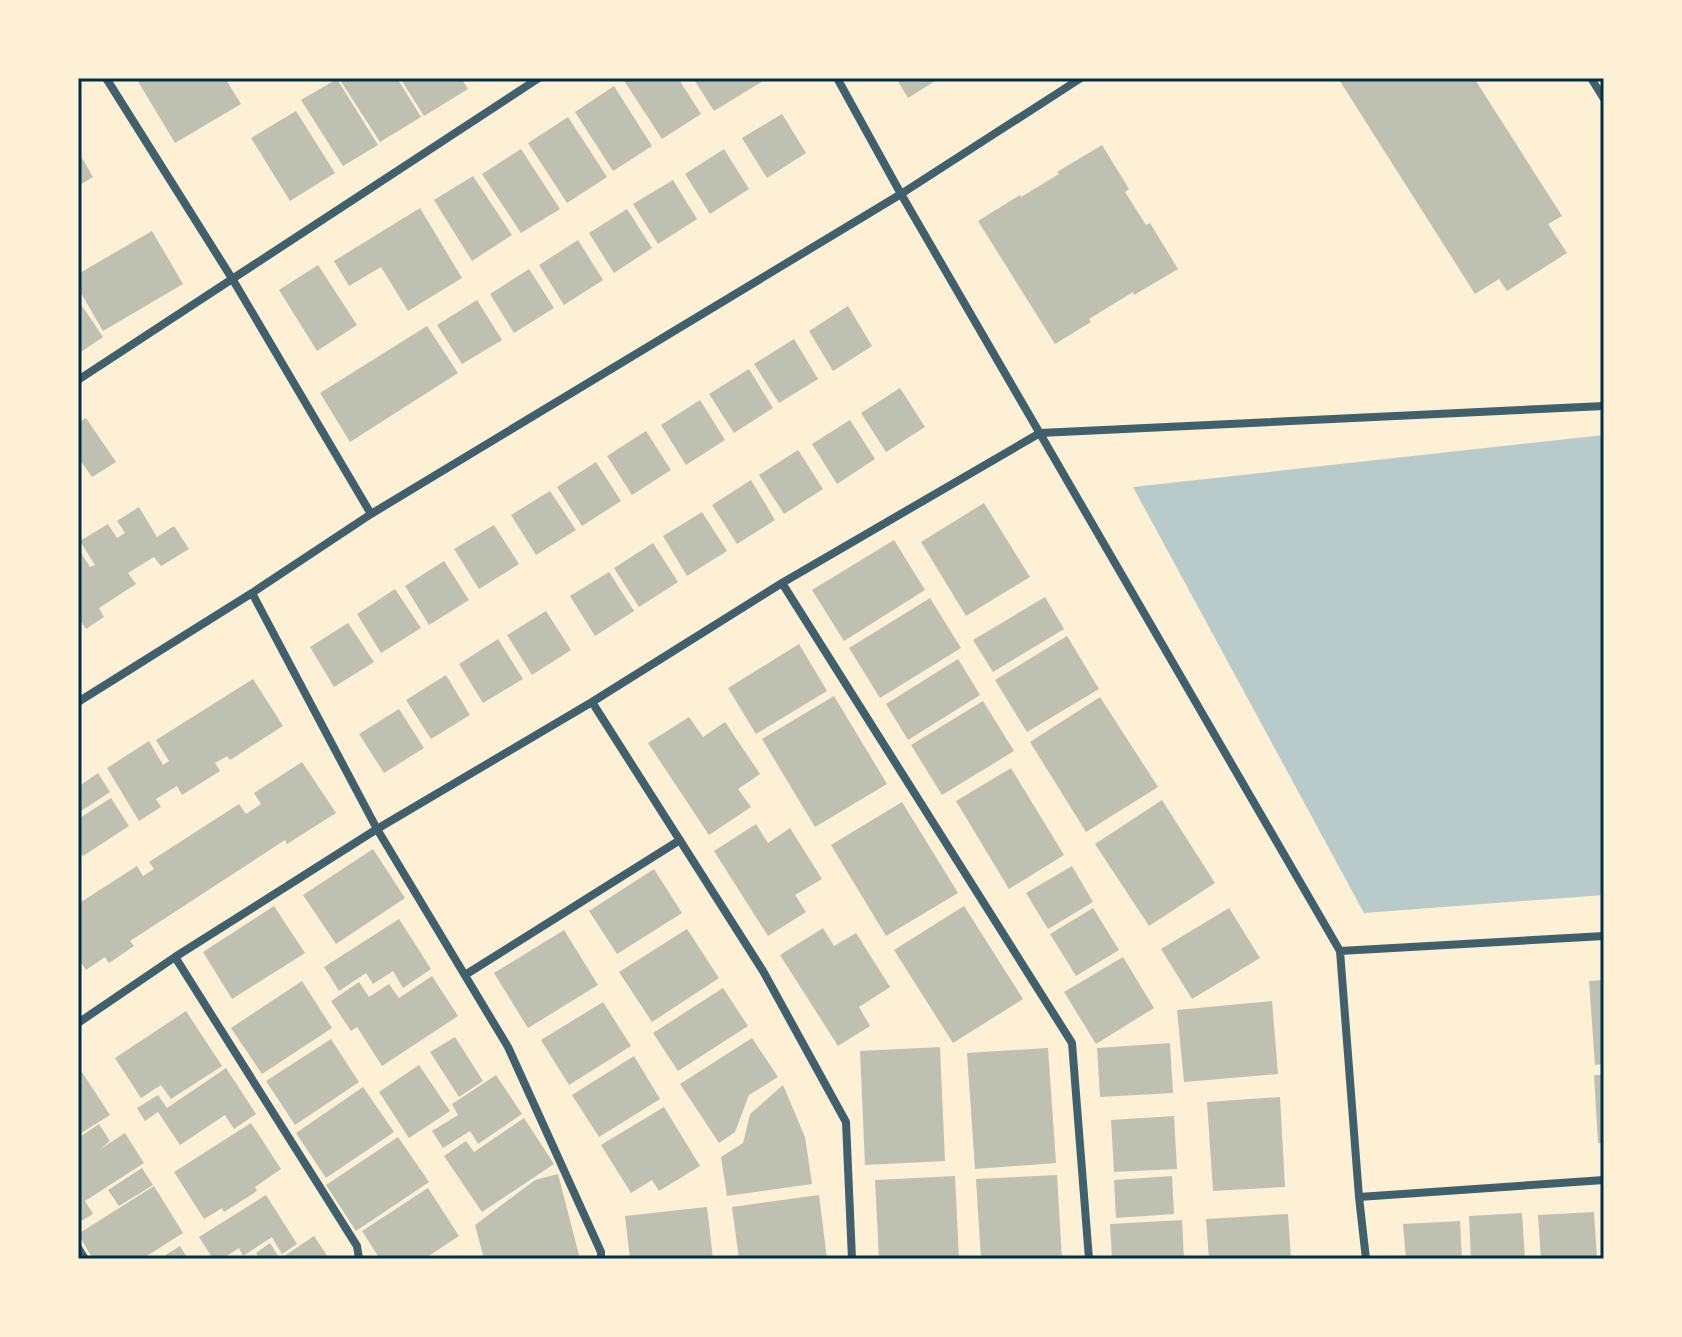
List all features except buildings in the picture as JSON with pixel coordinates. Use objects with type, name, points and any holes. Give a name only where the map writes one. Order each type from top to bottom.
[{"type":"street","points":[[106,78],[233,280],[371,514]]},
{"type":"street","points":[[78,380],[539,78]]},
{"type":"street","points":[[837,78],[901,194],[1340,951],[1366,1259]]},
{"type":"street","points":[[78,702],[371,514],[901,194],[1081,78]]},
{"type":"street","points":[[1591,78],[1604,99]]},
{"type":"street","points":[[78,1023],[175,957],[377,829],[592,702],[782,583],[1040,433],[1604,406]]},
{"type":"street","points":[[782,583],[1072,1043],[1089,1259]]},
{"type":"street","points":[[252,593],[377,829],[508,1047],[601,1252],[601,1259]]},
{"type":"street","points":[[592,702],[763,971],[846,1122],[852,1259]]},
{"type":"street","points":[[465,975],[680,840]]},
{"type":"street","points":[[1340,951],[1604,936]]},
{"type":"street","points":[[175,957],[357,1246],[359,1259]]},
{"type":"street","points":[[1359,1197],[1604,1180]]},
{"type":"street","points":[[78,1248],[85,1259]]},
{"type":"shaded area","points":[[1604,435],[1604,895],[1364,913],[1133,487]]}]
